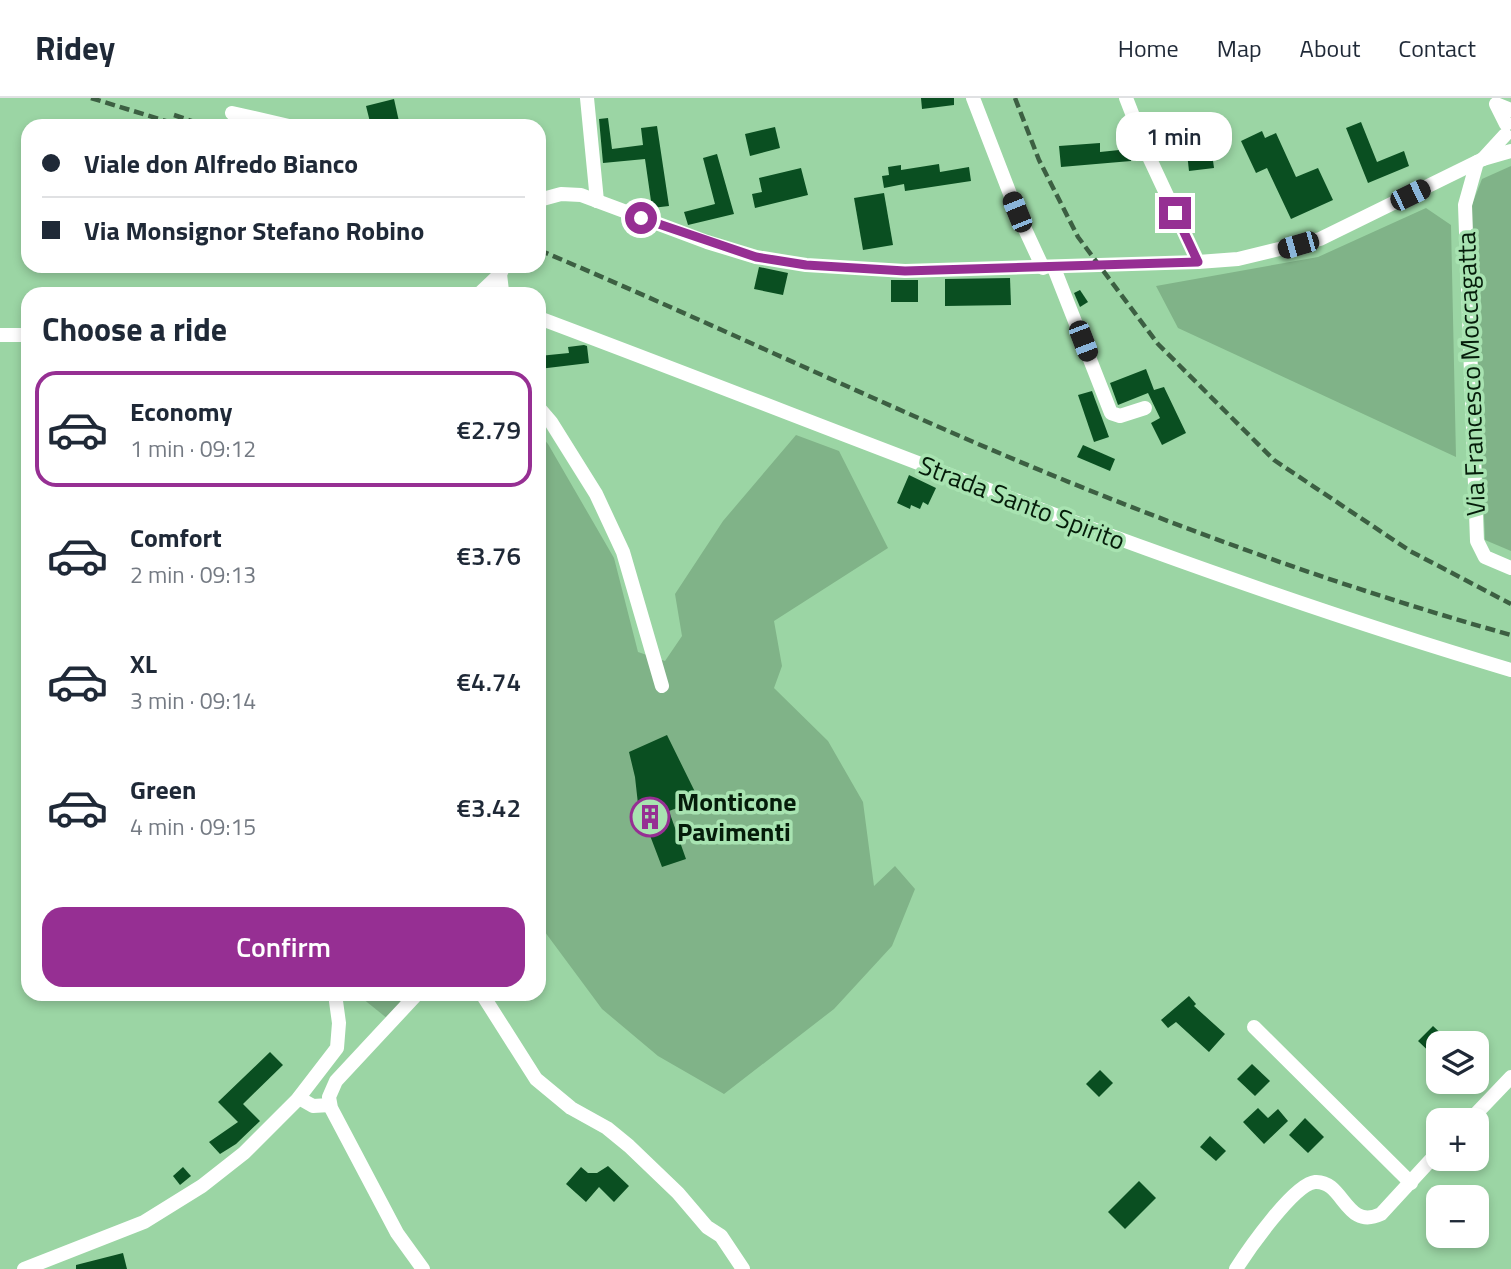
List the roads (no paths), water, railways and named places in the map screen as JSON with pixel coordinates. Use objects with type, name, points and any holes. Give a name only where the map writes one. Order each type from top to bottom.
[{"type":"street","points":[[587,98],[597,201]]},
{"type":"street","points":[[973,98],[1017,212],[1048,268],[1111,413],[1121,416],[1145,408]]},
{"type":"street","points":[[1126,98],[1149,157],[1198,262]]},
{"type":"street","points":[[1480,161],[1509,126],[1495,100]]},
{"type":"street","points":[[232,113],[258,119]]},
{"type":"street","points":[[546,197],[561,194],[581,195],[719,246],[756,257],[793,263],[905,271],[1198,262],[1238,260],[1320,239],[1480,161],[1511,151]]},
{"type":"street","name":"Via Francesco Moccagatta","points":[[1480,161],[1465,205],[1477,541],[1485,557],[1511,568]]},
{"type":"street","points":[[486,287],[499,273]]},
{"type":"street","name":"Strada Santo Spirito","points":[[546,321],[948,477],[1177,562],[1511,670]]},
{"type":"street","points":[[0,335],[21,335]]},
{"type":"street","points":[[546,416],[596,494],[622,552],[662,686]]},
{"type":"street","points":[[24,1269],[97,1241],[155,1214],[202,1186],[244,1153],[299,1098],[337,1048],[339,1023],[336,1001]]},
{"type":"street","points":[[410,1001],[336,1081],[329,1094],[330,1105],[397,1233],[424,1269]]},
{"type":"street","points":[[486,1001],[536,1079],[571,1108],[607,1128],[629,1146],[690,1206],[707,1227],[721,1236],[743,1269]]},
{"type":"street","points":[[1254,1027],[1411,1183]]},
{"type":"street","points":[[1481,1108],[1511,1077]]},
{"type":"street","points":[[299,1098],[308,1104],[330,1105]]},
{"type":"street","points":[[1236,1269],[1257,1237],[1306,1185],[1318,1182],[1328,1186],[1360,1218],[1370,1220],[1381,1214],[1426,1166]]},
{"type":"railway","points":[[91,98],[159,119]]},
{"type":"railway","points":[[1015,98],[1039,160],[1078,237],[1158,344],[1274,460],[1410,551],[1511,604]]},
{"type":"railway","points":[[174,115],[186,119]]},
{"type":"railway","points":[[546,253],[958,435],[1139,510],[1323,577],[1511,635]]},
{"type":"place","name":"Monticone Pavimenti","points":[[650,817]]}]
